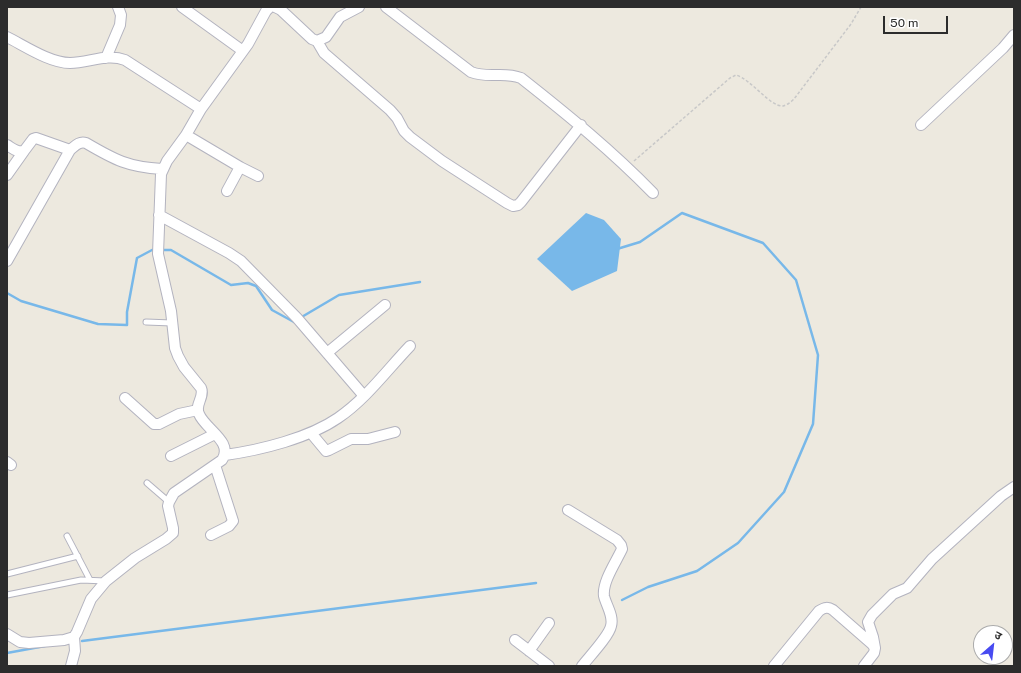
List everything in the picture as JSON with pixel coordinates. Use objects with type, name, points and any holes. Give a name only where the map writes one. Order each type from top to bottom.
[{"type":"street","points":[[106,58],[120,25],[121,15],[118,7]]},
{"type":"street","points":[[182,7],[243,51]]},
{"type":"street","points":[[226,455],[224,443],[200,417],[198,410],[203,392],[184,367],[175,348],[172,323],[158,250],[162,170],[186,135],[201,109],[243,51],[266,11],[270,7]]},
{"type":"street","points":[[275,7],[281,10],[312,39],[317,41],[324,53],[394,114],[404,131],[442,161],[507,204],[513,206],[518,205],[521,202],[581,125]]},
{"type":"street","points":[[317,41],[326,37],[340,17],[359,7]]},
{"type":"street","points":[[386,7],[471,72],[488,76],[506,74],[521,78],[581,125],[627,166],[654,193]]},
{"type":"street","points":[[921,126],[1004,48],[1014,35]]},
{"type":"street","points":[[7,37],[57,61],[70,63],[106,58],[120,58],[129,62],[201,109]]},
{"type":"street","points":[[186,135],[258,176]]},
{"type":"street","points":[[7,175],[33,139],[36,138],[70,150]]},
{"type":"street","points":[[7,261],[70,150],[76,145],[83,142],[122,163],[162,170]]},
{"type":"street","points":[[7,145],[20,152],[24,151]]},
{"type":"street","points":[[227,191],[240,167]]},
{"type":"street","points":[[159,215],[241,261],[299,320],[364,396]]},
{"type":"street","points":[[327,353],[385,305]]},
{"type":"street","points":[[71,666],[75,650],[74,637],[91,599],[106,581],[136,558],[170,537],[173,533],[174,528],[168,502],[174,493],[222,460],[226,455],[257,449],[311,433],[339,417],[364,396],[410,346]]},
{"type":"street","points":[[125,398],[154,424],[158,424],[179,414],[198,410]]},
{"type":"street","points":[[311,433],[326,451],[351,439],[368,439],[395,432]]},
{"type":"street","points":[[171,456],[215,434]]},
{"type":"street","points":[[211,535],[229,526],[233,521],[215,465]]},
{"type":"street","points":[[864,666],[874,653],[875,648],[868,622],[869,618],[893,594],[907,588],[928,562],[1014,486]]},
{"type":"street","points":[[568,510],[617,540],[621,545],[622,550],[606,581],[604,589],[604,596],[612,620],[611,627],[608,634],[582,666]]},
{"type":"street","points":[[774,666],[819,611],[824,608],[833,610],[875,648]]},
{"type":"street","points":[[529,651],[550,623]]},
{"type":"street","points":[[7,634],[20,642],[29,643],[64,640],[74,637]]},
{"type":"street","points":[[515,640],[549,666]]},
{"type":"lane","points":[[146,322],[172,323]]},
{"type":"lane","points":[[147,483],[168,502]]},
{"type":"lane","points":[[67,536],[90,580]]},
{"type":"lane","points":[[7,574],[78,556]]},
{"type":"lane","points":[[7,594],[90,580],[106,581]]},
{"type":"path","points":[[627,166],[642,155],[730,78],[736,76],[746,80],[776,104],[783,106],[789,104],[851,24],[861,7]]},
{"type":"water","points":[[586,213],[604,220],[621,239],[617,271],[572,291],[537,259]]},
{"type":"waterway","points":[[617,249],[640,242],[682,213],[763,243],[796,280],[818,355],[813,424],[784,492],[738,543],[697,571],[648,587],[622,600]]},
{"type":"waterway","points":[[7,293],[21,301],[98,324],[127,325],[127,312],[137,258],[152,250],[156,250]]},
{"type":"waterway","points":[[161,250],[171,250],[231,285],[248,283],[256,286],[272,310],[294,322],[295,321]]},
{"type":"waterway","points":[[300,318],[339,295],[420,282]]},
{"type":"waterway","points":[[82,641],[536,583]]},
{"type":"waterway","points":[[7,653],[45,646]]}]
